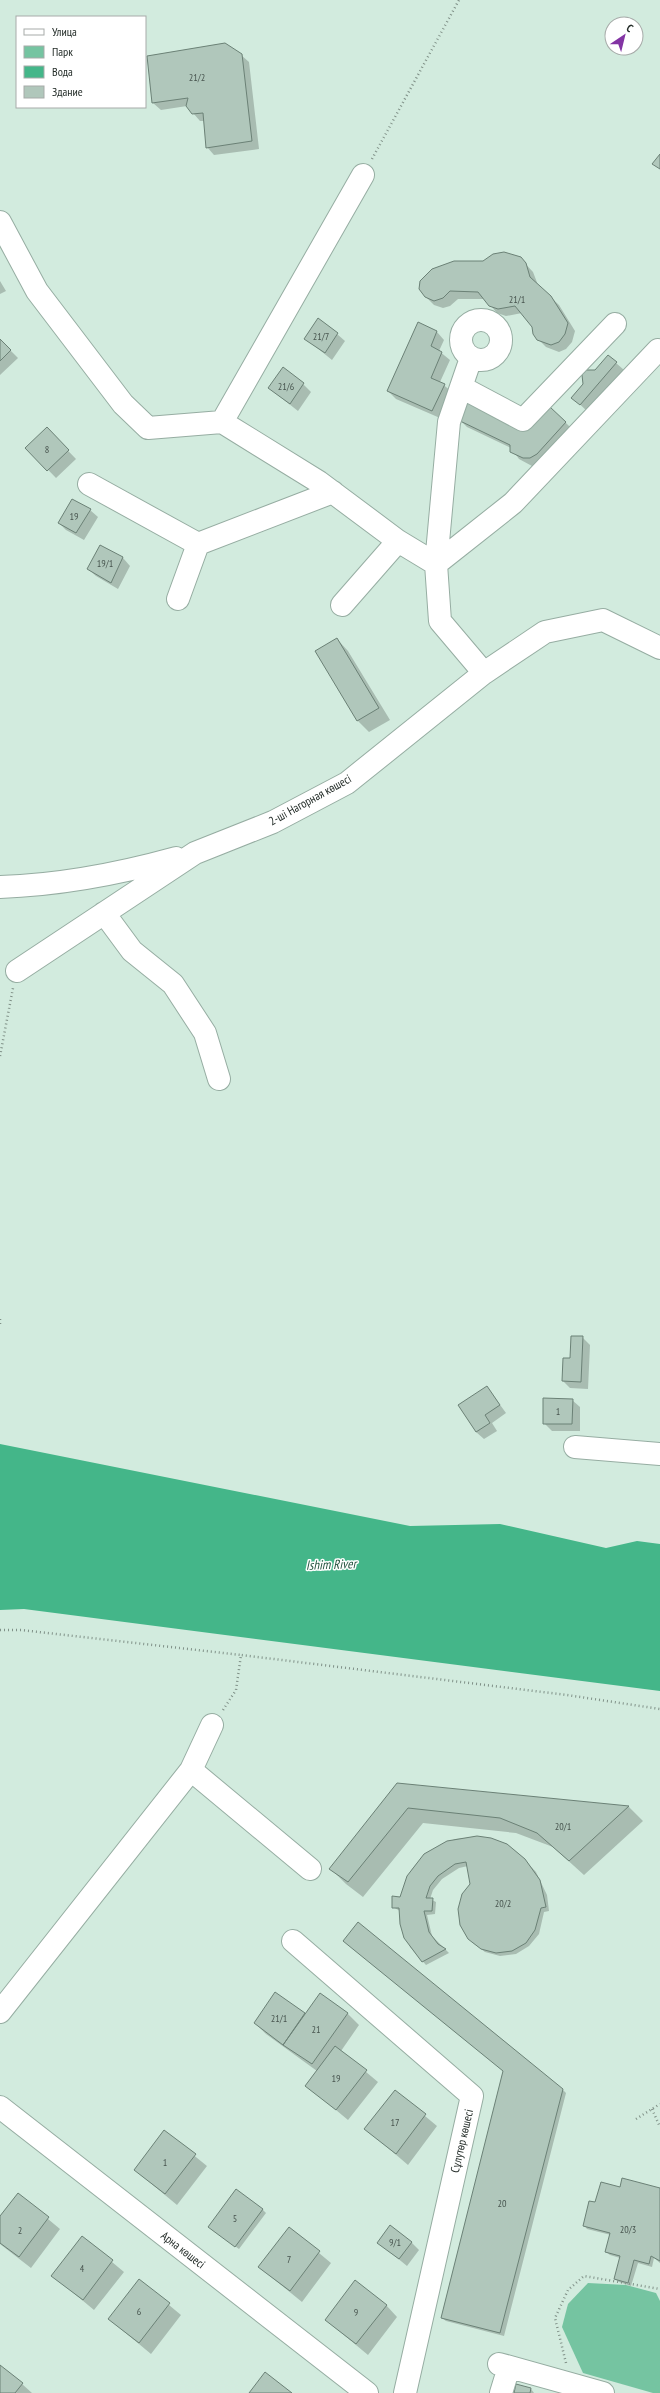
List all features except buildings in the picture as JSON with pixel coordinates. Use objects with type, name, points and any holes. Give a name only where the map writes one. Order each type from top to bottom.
[{"type":"street","points":[[222,422],[363,175]]},
{"type":"street","points":[[0,222],[37,291],[123,404],[148,428],[222,422],[333,492],[398,541],[436,564]]},
{"type":"street","points":[[461,387],[523,420],[615,324]]},
{"type":"street","points":[[436,564],[513,503],[658,350]]},
{"type":"street","points":[[471,358],[449,422],[436,564],[440,621],[484,673]]},
{"type":"street","points":[[89,484],[198,544]]},
{"type":"street","points":[[178,600],[198,544],[333,492]]},
{"type":"street","points":[[342,605],[398,541]]},
{"type":"street","name":"2-ші Нагорная көшесі","points":[[17,971],[195,853],[273,822],[347,783],[484,673],[545,632],[603,620],[660,648]]},
{"type":"street","points":[[0,887],[43,886],[122,873],[195,853]]},
{"type":"street","points":[[104,913],[132,951],[172,984],[205,1033],[219,1078]]},
{"type":"street","points":[[575,1447],[660,1454]]},
{"type":"street","points":[[0,2012],[191,1770],[212,1725]]},
{"type":"street","points":[[191,1770],[310,1868]]},
{"type":"street","name":"Сұлутөр көшесі","points":[[294,1941],[472,2096],[405,2393]]},
{"type":"street","name":"Арна көшесі","points":[[0,2107],[367,2393]]},
{"type":"street","points":[[501,2393],[504,2366],[603,2393]]},
{"type":"path","points":[[363,175],[459,0]]},
{"type":"path","points":[[0,1056],[17,971]]},
{"type":"path","points":[[0,1319],[0,1326]]},
{"type":"path","points":[[0,1630],[20,1630],[241,1655],[567,1695],[660,1709]]},
{"type":"path","points":[[212,1725],[236,1690],[241,1655]]},
{"type":"path","points":[[636,2119],[660,2104]]},
{"type":"path","points":[[652,2109],[660,2127]]},
{"type":"path","points":[[575,2386],[565,2360],[555,2318],[568,2290],[584,2276],[660,2289]]},
{"type":"green space","points":[[588,2283],[626,2285],[656,2293],[660,2301],[660,2393],[653,2393],[583,2373],[562,2327],[568,2304]]},
{"type":"water","name":"Ishim River","points":[[0,1444],[410,1526],[500,1524],[606,1548],[637,1541],[660,1544],[660,1691],[24,1609],[0,1610]]}]
